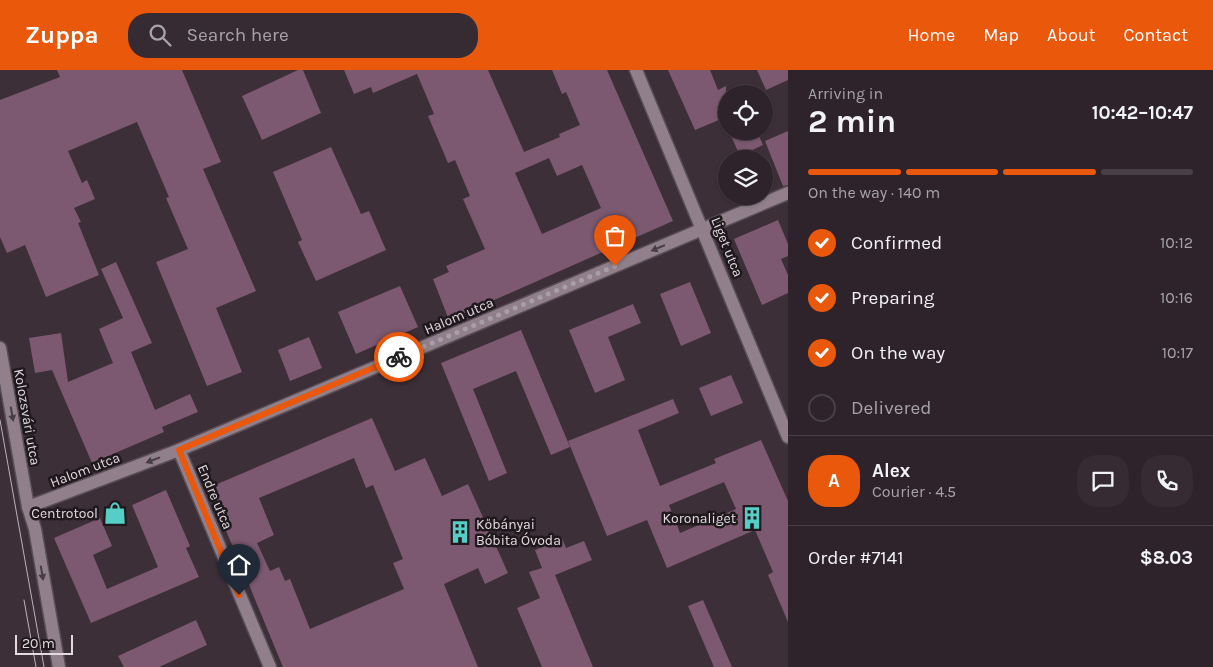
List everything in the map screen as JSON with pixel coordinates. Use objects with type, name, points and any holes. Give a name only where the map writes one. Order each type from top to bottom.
[{"type":"street","name":"Liget utca","points":[[636,70],[788,437]]},
{"type":"street","name":"Halom utca","points":[[28,507],[179,450],[788,193]]},
{"type":"street","name":"Kolozsvári utca","points":[[0,348],[28,507],[35,529],[58,667]]},
{"type":"street","name":"Endre utca","points":[[179,450],[270,667]]},
{"type":"building","points":[[57,70],[182,70],[221,162],[203,169],[256,291],[216,308],[242,372],[207,386],[156,262],[188,249],[166,198],[169,197],[137,122],[68,151],[82,183],[87,180],[95,199],[74,208],[81,222],[78,223],[99,275],[46,297],[25,245],[7,253],[0,237],[0,100],[60,77]]},
{"type":"building","points":[[298,70],[303,70],[321,113],[262,140],[242,96]]},
{"type":"building","points":[[344,70],[488,70],[524,152],[560,137],[559,134],[580,125],[566,92],[562,94],[552,70],[607,70],[673,221],[449,320],[433,279],[449,272],[446,266],[485,249],[463,199],[470,196],[455,160],[448,163],[428,116],[434,114],[417,74],[373,93],[371,87],[354,94]],"holes":[[[549,158],[557,176],[582,165],[601,208],[542,234],[515,173]]]},
{"type":"building","points":[[668,70],[710,70],[718,90],[718,120],[695,130]]},
{"type":"building","points":[[757,70],[788,70],[788,80],[773,87],[773,85],[764,85]]},
{"type":"building","points":[[788,131],[788,185],[783,186],[773,161],[773,150],[769,150],[765,141],[773,140],[773,138]]},
{"type":"building","points":[[733,140],[761,140],[763,145],[753,150],[737,150]]},
{"type":"building","points":[[331,147],[361,214],[369,211],[386,250],[316,281],[298,242],[302,240],[273,172]]},
{"type":"building","points":[[778,220],[788,244],[788,256],[781,259],[788,275],[788,293],[762,305],[734,239]]},
{"type":"building","points":[[116,262],[152,343],[131,352],[155,410],[190,394],[198,412],[162,427],[164,432],[92,463],[52,370],[35,373],[29,338],[61,333],[68,382],[113,363],[99,329],[123,318],[101,269]]},
{"type":"building","points":[[690,282],[711,333],[681,346],[660,294]]},
{"type":"building","points":[[400,286],[418,327],[356,354],[338,312]]},
{"type":"building","points":[[633,304],[641,323],[608,337],[625,380],[595,393],[569,330]]},
{"type":"building","points":[[521,330],[570,447],[551,455],[516,371],[473,389],[507,473],[489,481],[441,363]]},
{"type":"building","points":[[309,337],[322,368],[290,381],[278,350]]},
{"type":"building","points":[[731,375],[743,403],[711,416],[699,388]]},
{"type":"building","points":[[673,399],[679,413],[638,430],[660,486],[716,463],[714,459],[761,440],[788,501],[788,622],[768,575],[773,572],[755,530],[667,568],[647,520],[607,536],[568,441]],"holes":[[[724,482],[736,509],[680,533],[669,505]]]},
{"type":"building","points":[[372,418],[395,471],[425,458],[442,496],[468,484],[508,573],[485,584],[478,568],[444,584],[478,667],[283,667],[247,580],[252,578],[240,550],[235,552],[208,488]],"holes":[[[354,458],[366,488],[373,485],[403,559],[393,563],[404,589],[310,629],[290,579],[285,581],[279,567],[270,571],[257,543],[274,535],[259,498]]]},
{"type":"building","points":[[166,490],[190,546],[186,548],[199,577],[91,623],[54,538],[100,518],[112,546],[93,555],[107,589],[158,567],[132,505]]},
{"type":"building","points":[[562,538],[566,548],[584,541],[592,560],[555,575],[593,667],[542,667],[517,608],[540,598],[529,572],[542,568],[535,550]]},
{"type":"building","points":[[703,600],[732,667],[714,667],[688,606]]},
{"type":"building","points":[[196,620],[207,645],[159,667],[124,667],[118,656]]},
{"type":"tram line","points":[[0,420],[44,667]]},
{"type":"tram line","points":[[24,600],[36,667]]},
{"type":"way so far","points":[[399,357],[615,266]]},
{"type":"place","name":"Centrotool","points":[[115,513]]},
{"type":"place","name":"Koronaliget","points":[[752,518]]},
{"type":"place","name":"Kőbányai Bóbita Óvoda","points":[[460,532]]},
{"type":"route","points":[[239,595],[179,450],[399,357]]}]
